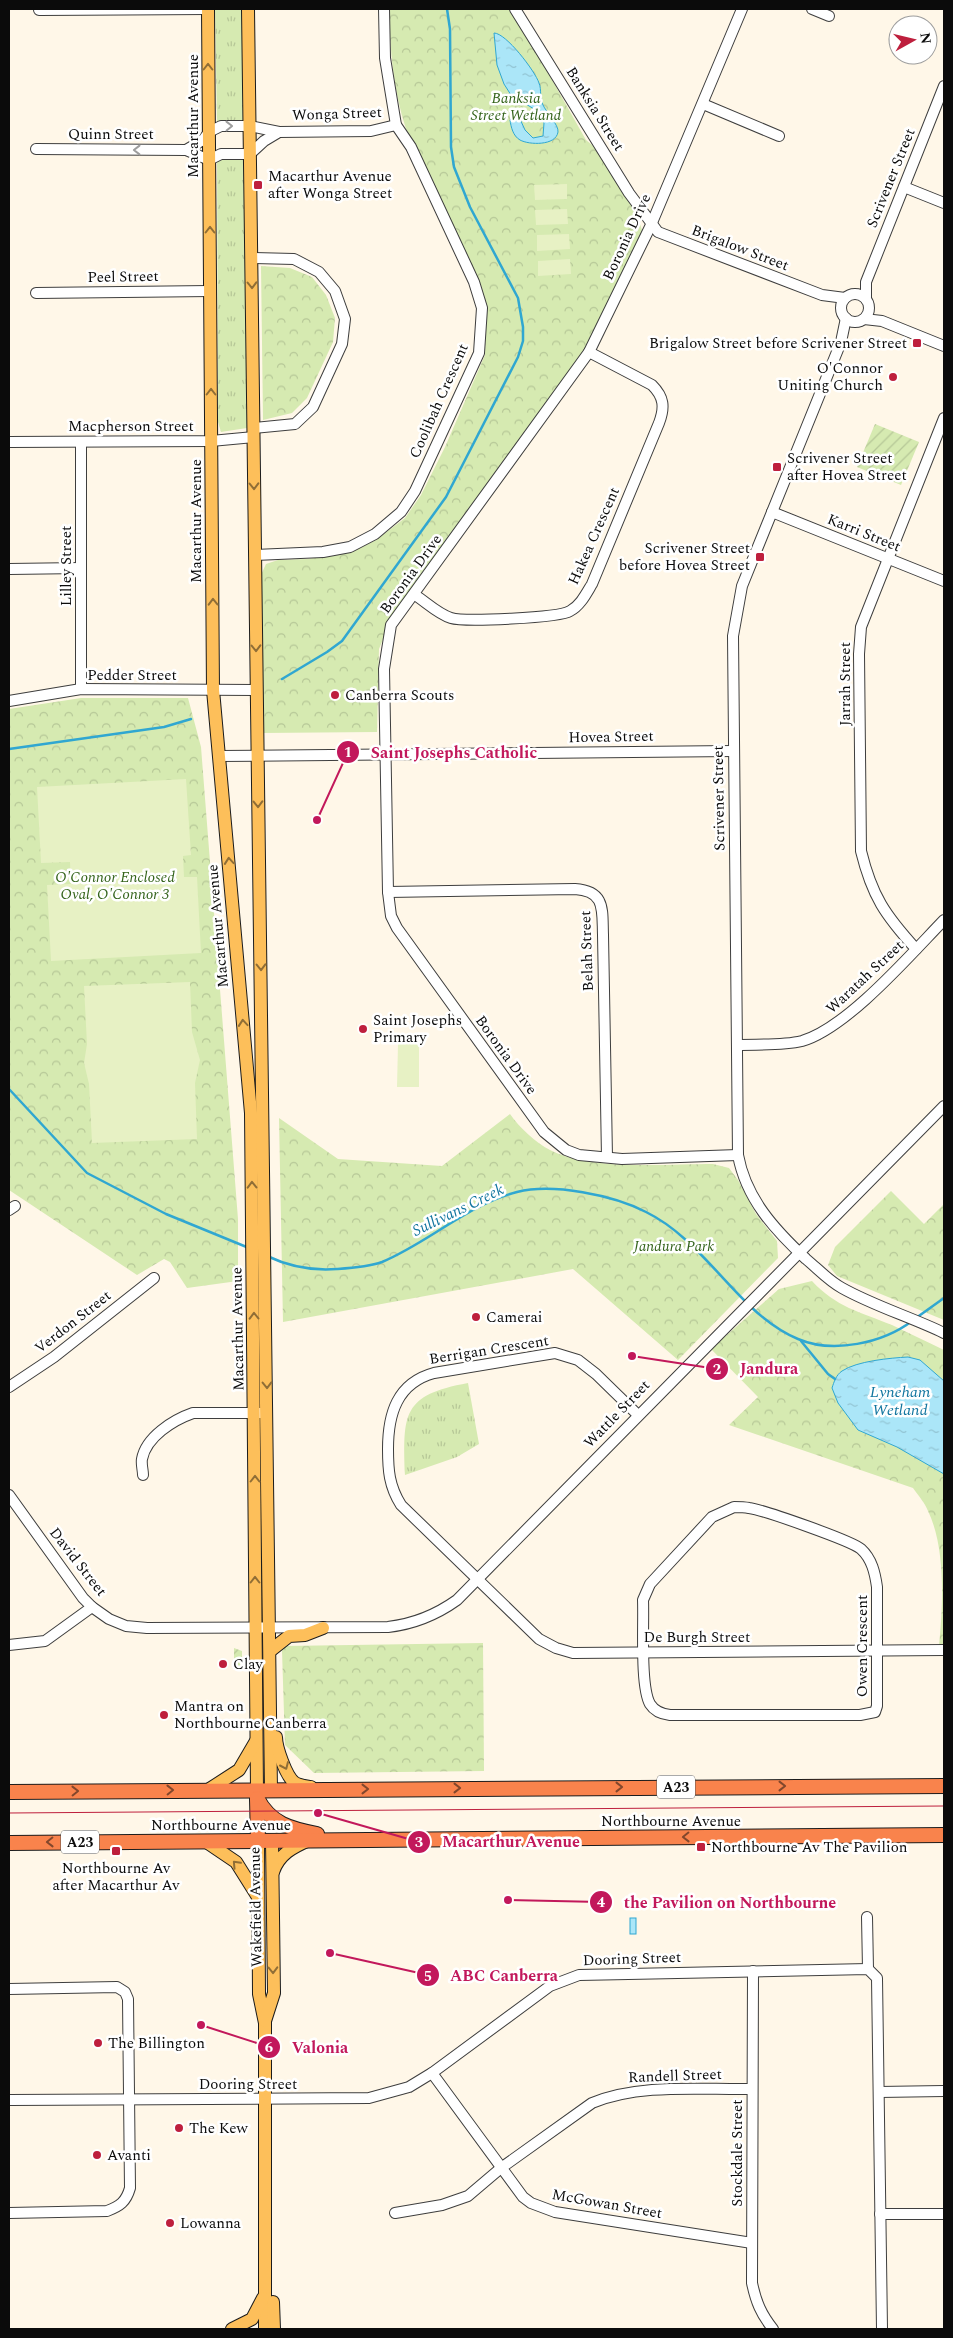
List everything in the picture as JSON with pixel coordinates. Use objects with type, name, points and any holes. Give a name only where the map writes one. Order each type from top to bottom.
[{"type":"highway","name":"A23","points":[[9,1792],[208,1790],[262,1792],[322,1789],[944,1786]]},
{"type":"highway","points":[[262,1792],[263,1810],[289,1828],[345,1840]]},
{"type":"highway","name":"Macarthur Avenue","points":[[258,1841],[262,1792]]},
{"type":"highway","name":"Wakefield Avenue","points":[[272,1818],[272,1840]]},
{"type":"highway","name":"Northbourne Avenue","points":[[9,1843],[944,1835]]},
{"type":"main road","name":"Macarthur Avenue","points":[[208,9],[213,690],[257,1112]]},
{"type":"main road","name":"Macarthur Avenue","points":[[248,9],[257,690],[257,1112],[259,1234],[266,1266],[261,1413],[261,1628],[257,1740],[262,1792]]},
{"type":"main road","name":"Macarthur Avenue","points":[[259,1234],[253,1259],[261,1413]]},
{"type":"main road","name":"Macarthur Avenue","points":[[261,1628],[270,1651],[270,1702],[262,1792]]},
{"type":"main road","points":[[270,1651],[289,1636],[305,1635],[324,1628]]},
{"type":"main road","points":[[270,1702],[276,1746],[292,1779],[300,1785],[322,1789]]},
{"type":"main road","points":[[208,1790],[239,1770],[257,1740]]},
{"type":"main road","name":"Wakefield Avenue","points":[[264,2023],[274,1994],[272,1840]]},
{"type":"main road","points":[[272,1874],[277,1861],[282,1856],[295,1846],[309,1840]]},
{"type":"main road","points":[[205,1841],[236,1862],[258,1896]]},
{"type":"main road","name":"Wakefield Avenue","points":[[258,1841],[259,1994],[264,2023],[265,2329]]},
{"type":"main road","name":"Wakefield Avenue","points":[[265,2198],[272,2263],[274,2329]]},
{"type":"main road","points":[[232,2329],[252,2319],[258,2310],[265,2292]]},
{"type":"street","points":[[39,10],[208,9]]},
{"type":"street","name":"Coolibah Crescent","points":[[255,555],[323,552],[350,546],[375,534],[401,512],[415,491],[480,353],[482,308],[474,282],[411,147],[396,125],[385,58],[384,9]]},
{"type":"street","name":"Banksia Street","points":[[516,9],[628,193],[651,225]]},
{"type":"street","name":"Boronia Drive","points":[[738,1155],[622,1159],[572,1153],[544,1132],[397,928],[391,916],[388,892],[384,669],[391,625],[415,595],[590,352],[651,225],[742,9]]},
{"type":"street","points":[[812,9],[829,16]]},
{"type":"street","name":"Scrivener Street","points":[[847,300],[866,282],[944,86]]},
{"type":"street","points":[[703,104],[779,136]]},
{"type":"street","name":"Wonga Street","points":[[209,132],[221,126],[250,126],[279,132],[371,130],[396,125]]},
{"type":"street","points":[[186,150],[203,140],[209,132]]},
{"type":"street","name":"Wonga Street","points":[[250,154],[264,141],[279,132]]},
{"type":"street","name":"Quinn Street","points":[[36,149],[186,150],[209,160]]},
{"type":"street","points":[[209,160],[221,154],[250,154]]},
{"type":"street","points":[[904,187],[944,203]]},
{"type":"street","name":"Brigalow Street","points":[[651,225],[666,236],[822,295],[847,300],[861,295],[868,303]]},
{"type":"street","name":"Macpherson Street","points":[[9,442],[211,441],[295,424],[313,407],[342,344],[345,319],[335,291],[319,272],[294,259],[251,258]]},
{"type":"street","name":"Scrivener Street","points":[[866,282],[868,303],[840,342],[742,586],[733,636],[738,1155],[741,1169],[759,1208],[784,1238],[799,1252],[840,1287],[944,1333]]},
{"type":"street","name":"Peel Street","points":[[36,293],[210,291]]},
{"type":"street","points":[[847,300],[855,320],[882,321],[944,346]]},
{"type":"street","points":[[868,303],[882,321]]},
{"type":"street","name":"Hakea Crescent","points":[[415,595],[441,613],[460,619],[556,616],[572,610],[580,602],[592,584],[660,423],[664,406],[658,391],[652,385],[590,352]]},
{"type":"street","name":"Jarrah Street","points":[[916,949],[891,922],[875,898],[861,851],[859,654],[862,627],[944,418]]},
{"type":"street","name":"Lilley Street","points":[[81,442],[81,689]]},
{"type":"street","name":"Karri Street","points":[[772,512],[944,581]]},
{"type":"street","points":[[9,569],[81,568]]},
{"type":"street","name":"Pedder Street","points":[[9,701],[81,689],[257,690]]},
{"type":"street","name":"Hovea Street","points":[[219,756],[733,751]]},
{"type":"street","name":"Belah Street","points":[[388,892],[575,889],[590,890],[596,895],[602,909],[607,1157]]},
{"type":"street","name":"Waratah Street","points":[[737,1045],[800,1042],[818,1036],[845,1017],[944,920]]},
{"type":"street","name":"Wattle Street","points":[[261,1628],[406,1625],[441,1611],[457,1600],[638,1414],[944,1106]]},
{"type":"street","name":"Verdon Street","points":[[9,1387],[54,1357],[154,1278]]},
{"type":"street","name":"Berrigan Crescent","points":[[477,1579],[400,1505],[388,1476],[388,1425],[395,1405],[412,1383],[434,1373],[545,1353],[555,1353],[578,1360],[596,1374],[638,1414]]},
{"type":"street","points":[[143,1475],[142,1460],[149,1441],[183,1417],[194,1413],[261,1413]]},
{"type":"street","name":"David Street","points":[[9,1495],[84,1598],[109,1619],[126,1626],[147,1628],[261,1628]]},
{"type":"street","name":"Owen Crescent","points":[[742,1507],[764,1512],[860,1548],[870,1562],[876,1577],[877,1651],[876,1712],[860,1715],[662,1714],[651,1704],[647,1696],[643,1600],[650,1584],[712,1516],[726,1509],[742,1507]]},
{"type":"street","name":"De Burgh Street","points":[[477,1579],[539,1639],[556,1648],[573,1653],[944,1650]]},
{"type":"street","points":[[9,1645],[45,1641],[92,1606]]},
{"type":"street","points":[[868,1917],[868,1969],[877,1978],[882,2329]]},
{"type":"street","name":"Dooring Street","points":[[9,2100],[369,2098],[408,2087],[432,2073],[550,1986],[579,1975],[868,1969]]},
{"type":"street","name":"Stockdale Street","points":[[753,1971],[752,2283],[756,2303],[763,2317],[773,2329]]},
{"type":"street","points":[[9,1989],[118,1988],[126,1992],[128,1999],[130,2188],[127,2199],[107,2211],[9,2213]]},
{"type":"street","name":"McGowan Street","points":[[432,2073],[523,2197],[543,2208],[752,2243]]},
{"type":"street","name":"Randell Street","points":[[395,2213],[455,2202],[468,2196],[501,2168],[592,2103],[616,2094],[634,2091],[752,2089]]},
{"type":"street","points":[[879,2092],[944,2091]]},
{"type":"street","points":[[880,2214],[944,2214]]},
{"type":"green space","points":[[215,9],[244,9],[245,120],[243,123],[217,123]]},
{"type":"green space","name":"Banksia Street Wetland","points":[[389,9],[512,9],[586,140],[597,149],[637,215],[642,230],[640,240],[598,332],[389,624],[379,649],[377,732],[263,733],[260,577],[266,564],[278,560],[307,559],[352,552],[376,540],[405,518],[421,495],[445,447],[485,355],[486,314],[465,251],[406,129],[398,100],[393,70]]},
{"type":"green space","points":[[217,159],[244,159],[247,428],[221,432],[218,422]]},
{"type":"green space","points":[[567,184],[567,199],[535,200],[534,185]]},
{"type":"green space","points":[[567,209],[568,224],[536,225],[535,210]]},
{"type":"green space","points":[[569,234],[570,249],[537,251],[537,235]]},
{"type":"green space","points":[[570,259],[571,274],[538,276],[538,261]]},
{"type":"green space","points":[[261,266],[290,268],[312,277],[326,295],[335,318],[333,342],[307,398],[292,413],[263,420]]},
{"type":"green space","points":[[875,424],[919,442],[901,485],[857,467]]},
{"type":"green space","points":[[81,698],[188,698],[201,747],[238,1219],[238,1281],[187,1288],[170,1262],[164,1259],[137,1275],[9,1190],[9,709]]},
{"type":"green space","name":"O'Connor Enclosed Oval, O'Connor 3","points":[[186,779],[191,855],[183,856],[184,877],[197,877],[201,953],[51,961],[47,885],[71,884],[70,862],[41,863],[37,787]]},
{"type":"green space","points":[[190,982],[192,1032],[200,1060],[195,1083],[197,1139],[92,1143],[89,1084],[84,1063],[87,1044],[84,986]]},
{"type":"green space","points":[[398,1044],[419,1044],[419,1087],[397,1087]]},
{"type":"green space","name":"Jandura Park","points":[[510,1114],[539,1143],[567,1157],[607,1164],[713,1164],[729,1168],[738,1180],[756,1214],[777,1241],[778,1258],[678,1360],[573,1269],[283,1322],[279,1118],[338,1159],[442,1166]]},
{"type":"green space","points":[[891,1191],[924,1224],[944,1204],[944,1320],[837,1276],[828,1265],[835,1247]]},
{"type":"green space","points":[[812,1281],[839,1303],[892,1325],[944,1350],[944,1646],[939,1646],[942,1577],[938,1542],[927,1508],[913,1488],[729,1425],[758,1397],[711,1349],[779,1289]]},
{"type":"green space","points":[[468,1383],[479,1444],[457,1457],[405,1475],[405,1437],[411,1411],[419,1401],[430,1394]]},
{"type":"green space","points":[[483,1643],[484,1771],[314,1773],[285,1745],[282,1651],[285,1646]]},
{"type":"green space","points":[[234,1648],[242,1651],[242,1666],[234,1666]]},
{"type":"water","points":[[494,33],[506,39],[536,77],[540,86],[542,102],[558,129],[556,137],[552,140],[542,143],[529,143],[520,140],[514,134],[510,120],[514,116],[520,119],[525,130],[533,138],[543,136],[544,123],[534,109],[511,95],[504,84],[497,65]]},
{"type":"water","name":"Lyneham Wetland","points":[[908,1357],[920,1360],[944,1381],[944,1474],[897,1447],[858,1430],[838,1403],[832,1388],[838,1374],[848,1368],[874,1361]]},
{"type":"water","points":[[630,1918],[636,1918],[636,1934],[630,1934]]},
{"type":"waterway","points":[[282,679],[342,641],[446,497],[518,357],[523,341],[523,327],[518,298],[470,207],[454,167],[451,147],[450,29],[447,9]]},
{"type":"waterway","points":[[9,749],[164,727],[191,719]]},
{"type":"waterway","name":"Sullivans Creek","points":[[9,1089],[87,1173],[166,1214],[249,1248]]},
{"type":"waterway","name":"Sullivans Creek","points":[[267,1256],[284,1263],[310,1269],[354,1268],[371,1265],[399,1254],[464,1215],[499,1198],[517,1192],[532,1190],[565,1190],[617,1200],[661,1220],[688,1241],[747,1303]]},
{"type":"waterway","name":"Sullivans Creek","points":[[916,1318],[944,1298]]},
{"type":"waterway","name":"Sullivans Creek","points":[[751,1307],[773,1325],[792,1336],[826,1346],[842,1346],[872,1340],[900,1329],[912,1321]]},
{"type":"waterway","points":[[801,1341],[828,1374],[835,1379]]},
{"type":"tram line","points":[[9,1813],[944,1806]]},
{"type":"place","name":"Macarthur Avenue after Wonga Street","points":[[258,185]]},
{"type":"place","name":"Brigalow Street before Scrivener Street","points":[[917,343]]},
{"type":"place","name":"O'Connor Uniting Church","points":[[893,377]]},
{"type":"place","name":"Scrivener Street after Hovea Street","points":[[777,467]]},
{"type":"place","name":"Scrivener Street before Hovea Street","points":[[760,557]]},
{"type":"place","name":"Canberra Scouts","points":[[335,695]]},
{"type":"place","name":"Saint Josephs Catholic","points":[[317,820]]},
{"type":"place","name":"Saint Josephs Primary","points":[[363,1029]]},
{"type":"place","name":"Camerai","points":[[476,1317]]},
{"type":"place","name":"Jandura","points":[[632,1356]]},
{"type":"place","name":"Clay","points":[[223,1664]]},
{"type":"place","name":"Mantra on Northbourne Canberra","points":[[164,1715]]},
{"type":"place","name":"Macarthur Avenue","points":[[318,1813]]},
{"type":"place","name":"Northbourne Av The Pavilion","points":[[701,1847]]},
{"type":"place","name":"Northbourne Av after Macarthur Av","points":[[116,1851]]},
{"type":"place","name":"the Pavilion on Northbourne","points":[[508,1900]]},
{"type":"place","name":"ABC Canberra","points":[[330,1953]]},
{"type":"place","name":"Valonia","points":[[201,2025]]},
{"type":"place","name":"The Billington","points":[[98,2043]]},
{"type":"place","name":"The Kew","points":[[179,2128]]},
{"type":"place","name":"Avanti","points":[[97,2155]]},
{"type":"place","name":"Lowanna","points":[[170,2223]]}]
